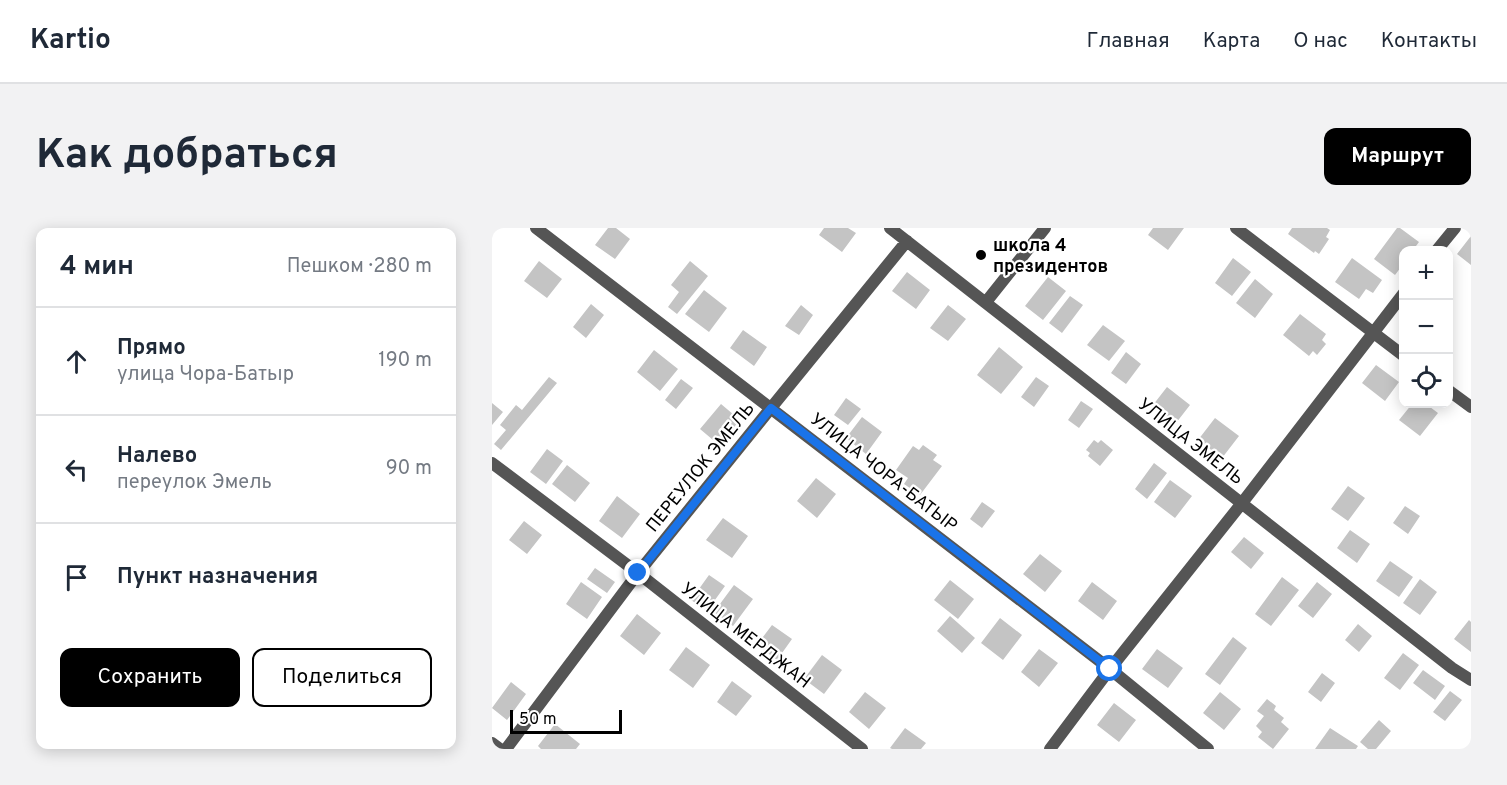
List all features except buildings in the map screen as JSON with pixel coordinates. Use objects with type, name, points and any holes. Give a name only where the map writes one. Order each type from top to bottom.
[{"type":"street","name":"УЛИЦА ЧОРА-БАТЫР","points":[[536,228],[1110,669],[1208,749]]},
{"type":"street","name":"УЛИЦА ЭМЕЛЬ","points":[[891,228],[1452,668],[1471,680]]},
{"type":"street","points":[[986,302],[1045,228]]},
{"type":"street","points":[[1236,228],[1401,354]]},
{"type":"street","points":[[1440,246],[1455,228]]},
{"type":"street","name":"ПЕРЕУЛОК ЭМЕЛЬ","points":[[507,749],[638,573],[907,241]]},
{"type":"street","points":[[1050,749],[1399,299]]},
{"type":"street","points":[[1453,393],[1471,407]]},
{"type":"street","name":"УЛИЦА МЕРДЖАН","points":[[492,463],[638,573],[862,749]]},
{"type":"street","points":[[492,743],[500,749]]},
{"type":"place","name":"школа 4 президентов","points":[[981,255]]},
{"type":"route","points":[[638,573],[771,408],[1110,669]]}]
